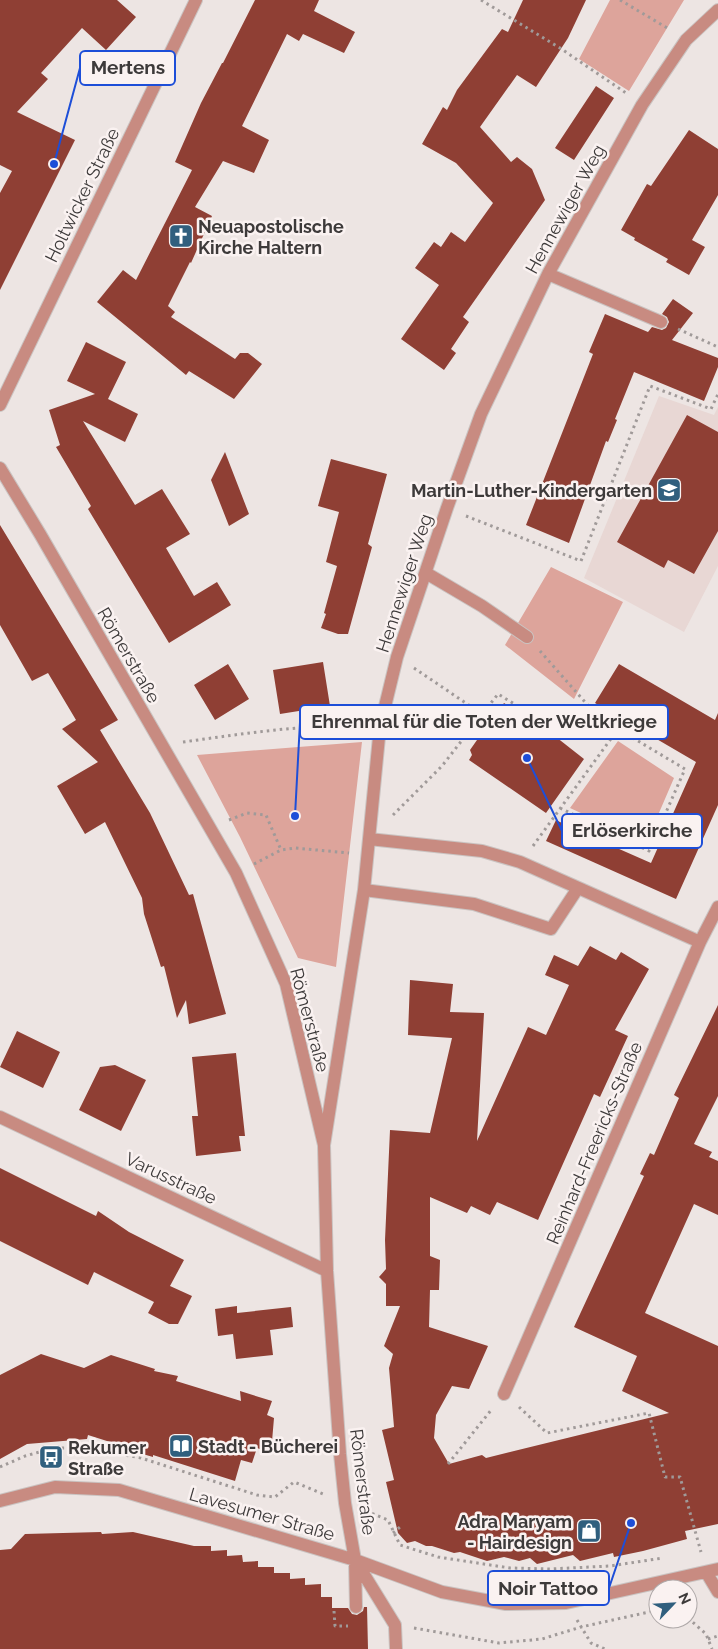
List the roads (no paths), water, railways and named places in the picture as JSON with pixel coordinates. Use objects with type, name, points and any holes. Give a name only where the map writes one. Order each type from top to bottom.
[{"type":"street","name":"Holtwicker Straße","points":[[0,405],[196,0]]},
{"type":"street","name":"Hennewiger Weg","points":[[324,1145],[364,890],[380,727],[398,658],[447,508],[481,414],[548,274],[642,105],[686,40],[718,10]]},
{"type":"street","points":[[548,274],[661,322]]},
{"type":"street","name":"Römerstraße","points":[[0,468],[45,542],[236,873],[286,984],[324,1145],[327,1271],[340,1454],[345,1503],[356,1560]]},
{"type":"street","points":[[426,574],[482,606],[527,638]]},
{"type":"street","points":[[369,839],[482,851],[520,862],[700,942]]},
{"type":"street","points":[[364,890],[474,904],[551,929],[578,888]]},
{"type":"street","name":"Reinhard-Freericks-Straße","points":[[504,1394],[700,942],[718,908]]},
{"type":"street","name":"Varusstraße","points":[[0,1117],[327,1271]]},
{"type":"street","name":"Lavesumer Straße","points":[[0,1501],[55,1487],[119,1490],[356,1560],[442,1592],[506,1604],[566,1603],[712,1570]]},
{"type":"street","points":[[356,1560],[356,1607]]},
{"type":"street","points":[[356,1560],[395,1625],[396,1649]]},
{"type":"street","points":[[712,1570],[718,1592]]},
{"type":"place","name":"Mertens","points":[[54,164]]},
{"type":"place","name":"Neuapostolische Kirche Haltern","points":[[181,236]]},
{"type":"place","name":"Martin-Luther-Kindergarten","points":[[669,490]]},
{"type":"place","name":"Erlöserkirche","points":[[527,758]]},
{"type":"place","name":"Ehrenmal für die Toten der Weltkriege","points":[[295,816]]},
{"type":"place","name":"Stadt - Bücherei","points":[[181,1446]]},
{"type":"place","name":"Rekumer Straße","points":[[51,1457]]},
{"type":"place","name":"Noir Tattoo","points":[[631,1523]]},
{"type":"place","name":"Adra Maryam - Hairdesign","points":[[589,1531]]}]
